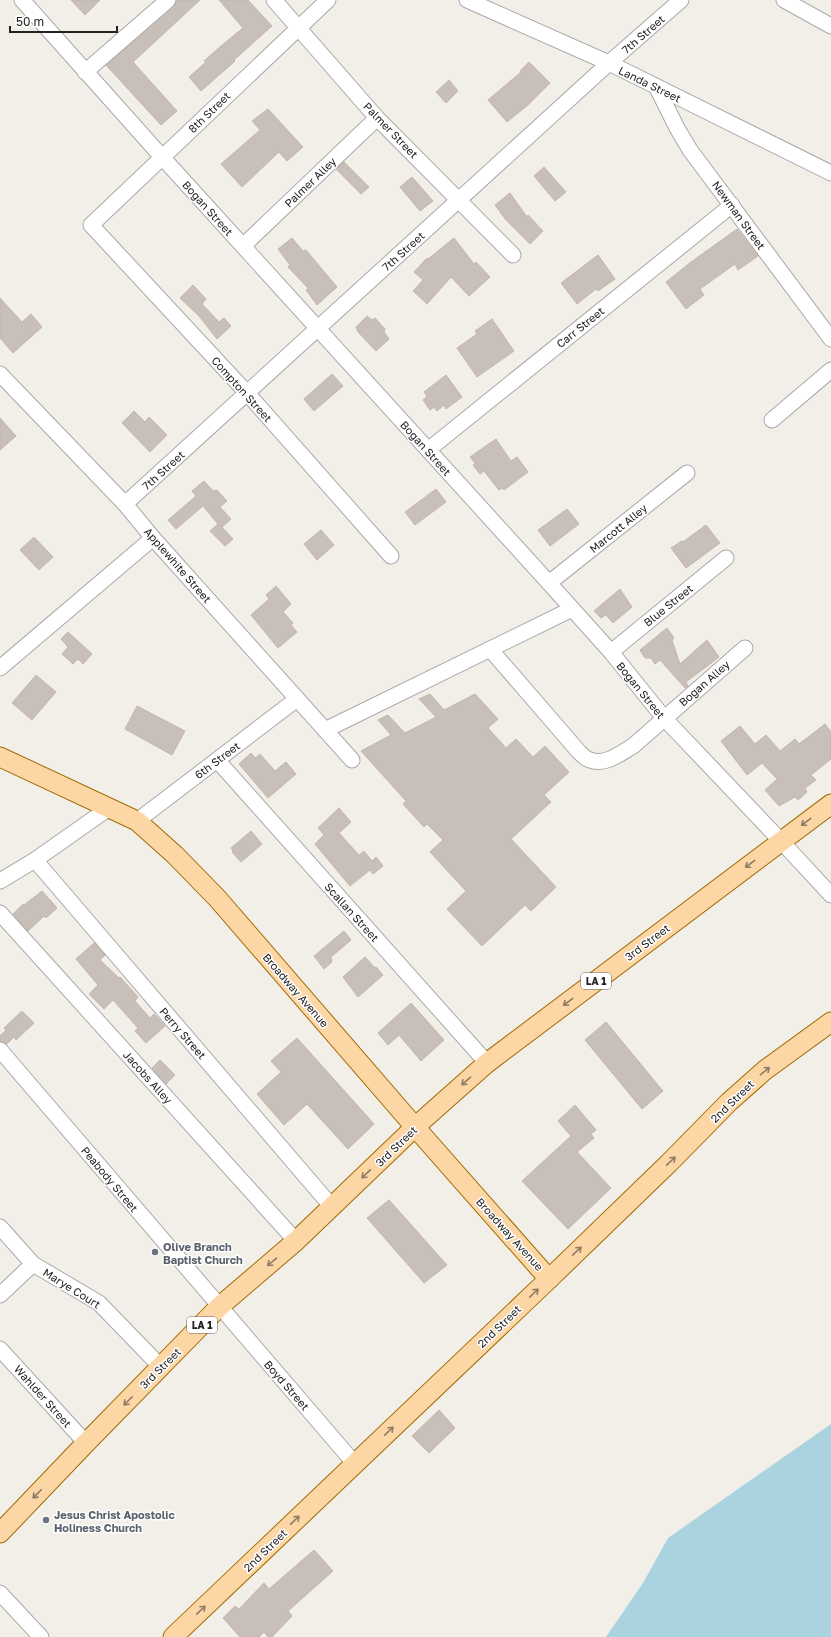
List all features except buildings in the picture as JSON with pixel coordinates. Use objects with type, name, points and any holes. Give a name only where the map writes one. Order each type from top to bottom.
[{"type":"main road","name":"Broadway Avenue","points":[[0,757],[137,821],[217,898],[549,1279]]},
{"type":"main road","name":"3rd Street","points":[[0,1533],[219,1307],[296,1241],[415,1127],[487,1063],[831,804]]},
{"type":"main road","name":"2nd Street","points":[[173,1637],[549,1279],[669,1163],[729,1102],[765,1070],[831,1022]]},
{"type":"street","name":"Bogan Street","points":[[22,0],[85,72],[611,652],[664,718],[831,895]]},
{"type":"street","points":[[85,72],[168,0]]},
{"type":"street","name":"Palmer Street","points":[[274,0],[377,118],[513,255]]},
{"type":"street","name":"8th Street","points":[[91,225],[328,0]]},
{"type":"street","name":"Landa Street","points":[[467,0],[609,63],[831,173]]},
{"type":"street","name":"7th Street","points":[[125,504],[609,63],[682,0]]},
{"type":"street","points":[[784,0],[831,26]]},
{"type":"street","name":"Newman Street","points":[[656,86],[690,150],[831,339]]},
{"type":"street","name":"Palmer Alley","points":[[243,246],[377,118]]},
{"type":"street","name":"Carr Street","points":[[428,450],[732,205]]},
{"type":"street","name":"Compton Street","points":[[91,225],[246,393],[391,556]]},
{"type":"street","points":[[772,420],[831,370]]},
{"type":"street","name":"Applewhite Street","points":[[0,374],[125,504],[153,538],[352,760]]},
{"type":"street","name":"Marcott Alley","points":[[549,583],[687,473]]},
{"type":"street","points":[[0,668],[153,538]]},
{"type":"street","name":"Blue Street","points":[[611,652],[726,558]]},
{"type":"street","points":[[324,730],[572,609]]},
{"type":"street","name":"Bogan Alley","points":[[490,648],[580,752],[590,760],[603,761],[616,757],[633,746],[745,648]]},
{"type":"street","name":"6th Street","points":[[137,821],[297,699]]},
{"type":"street","name":"Scallan Street","points":[[217,760],[487,1063]]},
{"type":"street","points":[[0,881],[35,860],[109,808]]},
{"type":"street","name":"Perry Street","points":[[35,860],[332,1207]]},
{"type":"street","name":"Jacobs Alley","points":[[0,913],[296,1241]]},
{"type":"street","name":"Peabody Street","points":[[0,1050],[219,1307]]},
{"type":"street","name":"Marye Court","points":[[0,1227],[33,1264],[99,1303],[161,1367]]},
{"type":"street","points":[[0,1295],[33,1264]]},
{"type":"street","name":"Boyd Street","points":[[219,1307],[355,1464]]},
{"type":"street","name":"Wahlder Street","points":[[0,1348],[86,1443]]},
{"type":"street","points":[[0,1593],[41,1637]]},
{"type":"water","points":[[831,1424],[831,1637],[606,1637],[643,1583],[668,1538]]},
{"type":"place","name":"Olive Branch Baptist Church","points":[[155,1252]]},
{"type":"place","name":"Jesus Christ Apostolic Holiness Church","points":[[46,1520]]}]
